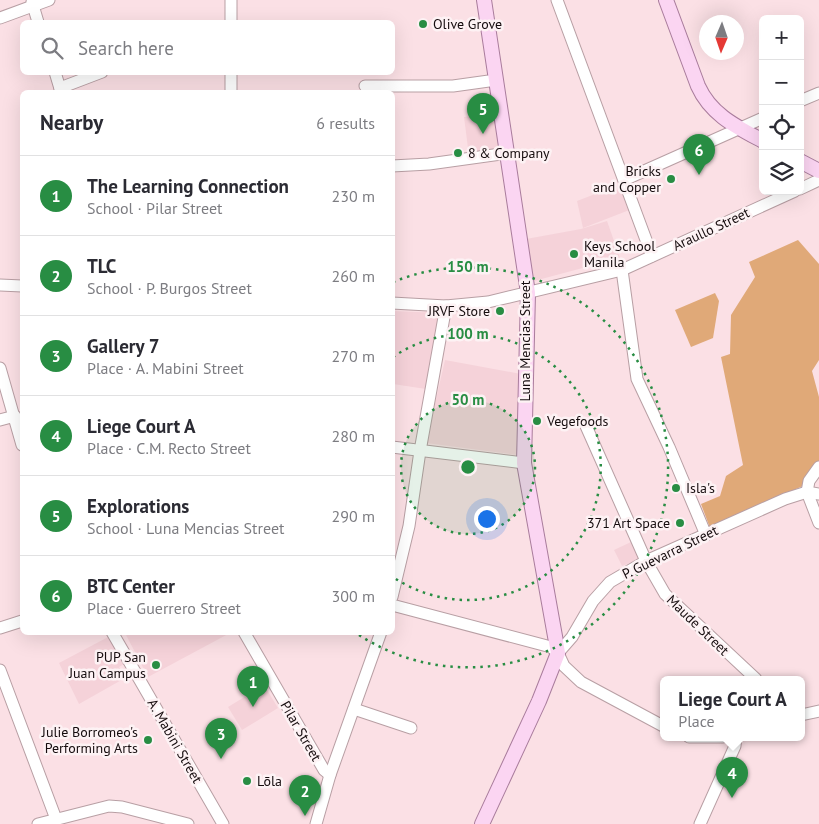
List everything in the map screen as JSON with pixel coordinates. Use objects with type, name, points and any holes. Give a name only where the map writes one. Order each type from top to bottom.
[{"type":"main road","name":"Luna Mencias Street","points":[[484,0],[494,81],[508,153],[528,293],[524,463],[558,653]]},
{"type":"main road","points":[[666,0],[698,86],[705,99],[720,116],[759,139]]},
{"type":"main road","points":[[804,163],[819,171]]},
{"type":"main road","name":"P. Guevarra Street","points":[[482,824],[539,701],[558,653]]},
{"type":"street","points":[[0,18],[32,4],[49,0]]},
{"type":"street","points":[[230,20],[231,0]]},
{"type":"street","points":[[557,0],[652,256]]},
{"type":"street","points":[[32,4],[37,20]]},
{"type":"street","points":[[56,75],[61,90],[95,75]]},
{"type":"street","points":[[231,75],[231,90]]},
{"type":"street","points":[[365,86],[453,86],[494,81]]},
{"type":"street","points":[[804,99],[819,93]]},
{"type":"street","points":[[624,180],[759,120]]},
{"type":"street","points":[[395,166],[429,164],[508,153]]},
{"type":"street","points":[[804,187],[819,180]]},
{"type":"street","name":"Araullo Street","points":[[395,303],[446,306],[488,302],[622,270],[786,195]]},
{"type":"street","points":[[622,270],[637,379],[669,447],[706,535]]},
{"type":"street","points":[[0,284],[20,286]]},
{"type":"street","points":[[395,584],[409,526],[420,451],[446,306]]},
{"type":"street","points":[[0,368],[20,437]]},
{"type":"street","points":[[0,420],[15,416]]},
{"type":"street","name":"Maude Street","points":[[586,426],[646,561],[665,594],[753,676]]},
{"type":"street","points":[[395,447],[524,463]]},
{"type":"street","points":[[819,467],[809,481],[807,492],[819,522]]},
{"type":"street","name":"P. Guevarra Street","points":[[558,653],[572,637],[593,602],[610,582],[646,561],[785,499],[807,492],[819,494]]},
{"type":"street","points":[[395,606],[551,647],[558,653],[564,666],[581,682],[660,724]]},
{"type":"street","points":[[0,628],[20,622]]},
{"type":"street","name":"A. Mabini Street","points":[[114,635],[223,824]]},
{"type":"street","name":"Pilar Street","points":[[246,635],[324,770],[330,775]]},
{"type":"street","points":[[316,824],[330,775],[380,635]]},
{"type":"street","points":[[0,670],[56,819]]},
{"type":"street","points":[[354,709],[410,728]]},
{"type":"street","points":[[805,714],[819,711]]},
{"type":"street","points":[[701,824],[736,741]]},
{"type":"street","points":[[38,824],[109,806],[122,806],[188,824]]},
{"type":"shaded area","points":[[496,113],[501,151],[469,156],[464,117]]},
{"type":"shaded area","points":[[621,184],[632,209],[583,228],[577,201]]},
{"type":"shaded area","name":"Keys School Manila","points":[[607,221],[620,258],[534,281],[526,239],[581,229]]},
{"type":"shaded area","points":[[798,240],[819,264],[819,360],[812,371],[819,397],[819,462],[807,484],[710,528],[701,504],[720,496],[726,476],[743,465],[721,357],[730,354],[731,315],[755,277],[749,262]]},
{"type":"shaded area","points":[[715,293],[719,301],[713,338],[691,347],[675,310]]},
{"type":"shaded area","points":[[395,311],[440,313],[426,389],[395,384]]},
{"type":"shaded area","points":[[445,360],[521,374],[517,455],[426,443]]},
{"type":"shaded area","points":[[631,542],[639,559],[622,566],[614,550]]},
{"type":"shaded area","name":"PUP San Juan Campus","points":[[126,635],[226,635],[148,677]]},
{"type":"shaded area","points":[[110,636],[126,663],[119,667],[125,678],[79,704],[59,663]]},
{"type":"shaded area","points":[[264,685],[278,708],[242,730],[228,707]]},
{"type":"place","name":"Olive Grove","points":[[423,24]]},
{"type":"place","name":"Explorations","points":[[483,134]]},
{"type":"place","name":"8 & Company","points":[[458,153]]},
{"type":"place","name":"BTC Center","points":[[699,175]]},
{"type":"place","name":"Bricks and Copper","points":[[671,179]]},
{"type":"place","name":"Keys School Manila","points":[[574,254]]},
{"type":"place","name":"JRVF Store","points":[[500,311]]},
{"type":"place","name":"Vegefoods","points":[[537,421]]},
{"type":"place","name":"Isla's","points":[[676,488]]},
{"type":"place","name":"371 Art Space","points":[[680,523]]},
{"type":"place","name":"PUP San Juan Campus","points":[[156,665]]},
{"type":"place","name":"The Learning Connection","points":[[253,707]]},
{"type":"place","name":"Julie Borromeo's Performing Arts","points":[[148,740]]},
{"type":"place","name":"Gallery 7","points":[[221,759]]},
{"type":"place","name":"Lōla","points":[[247,781]]},
{"type":"place","name":"Liege Court A","points":[[732,798]]},
{"type":"place","name":"TLC","points":[[305,816]]}]
